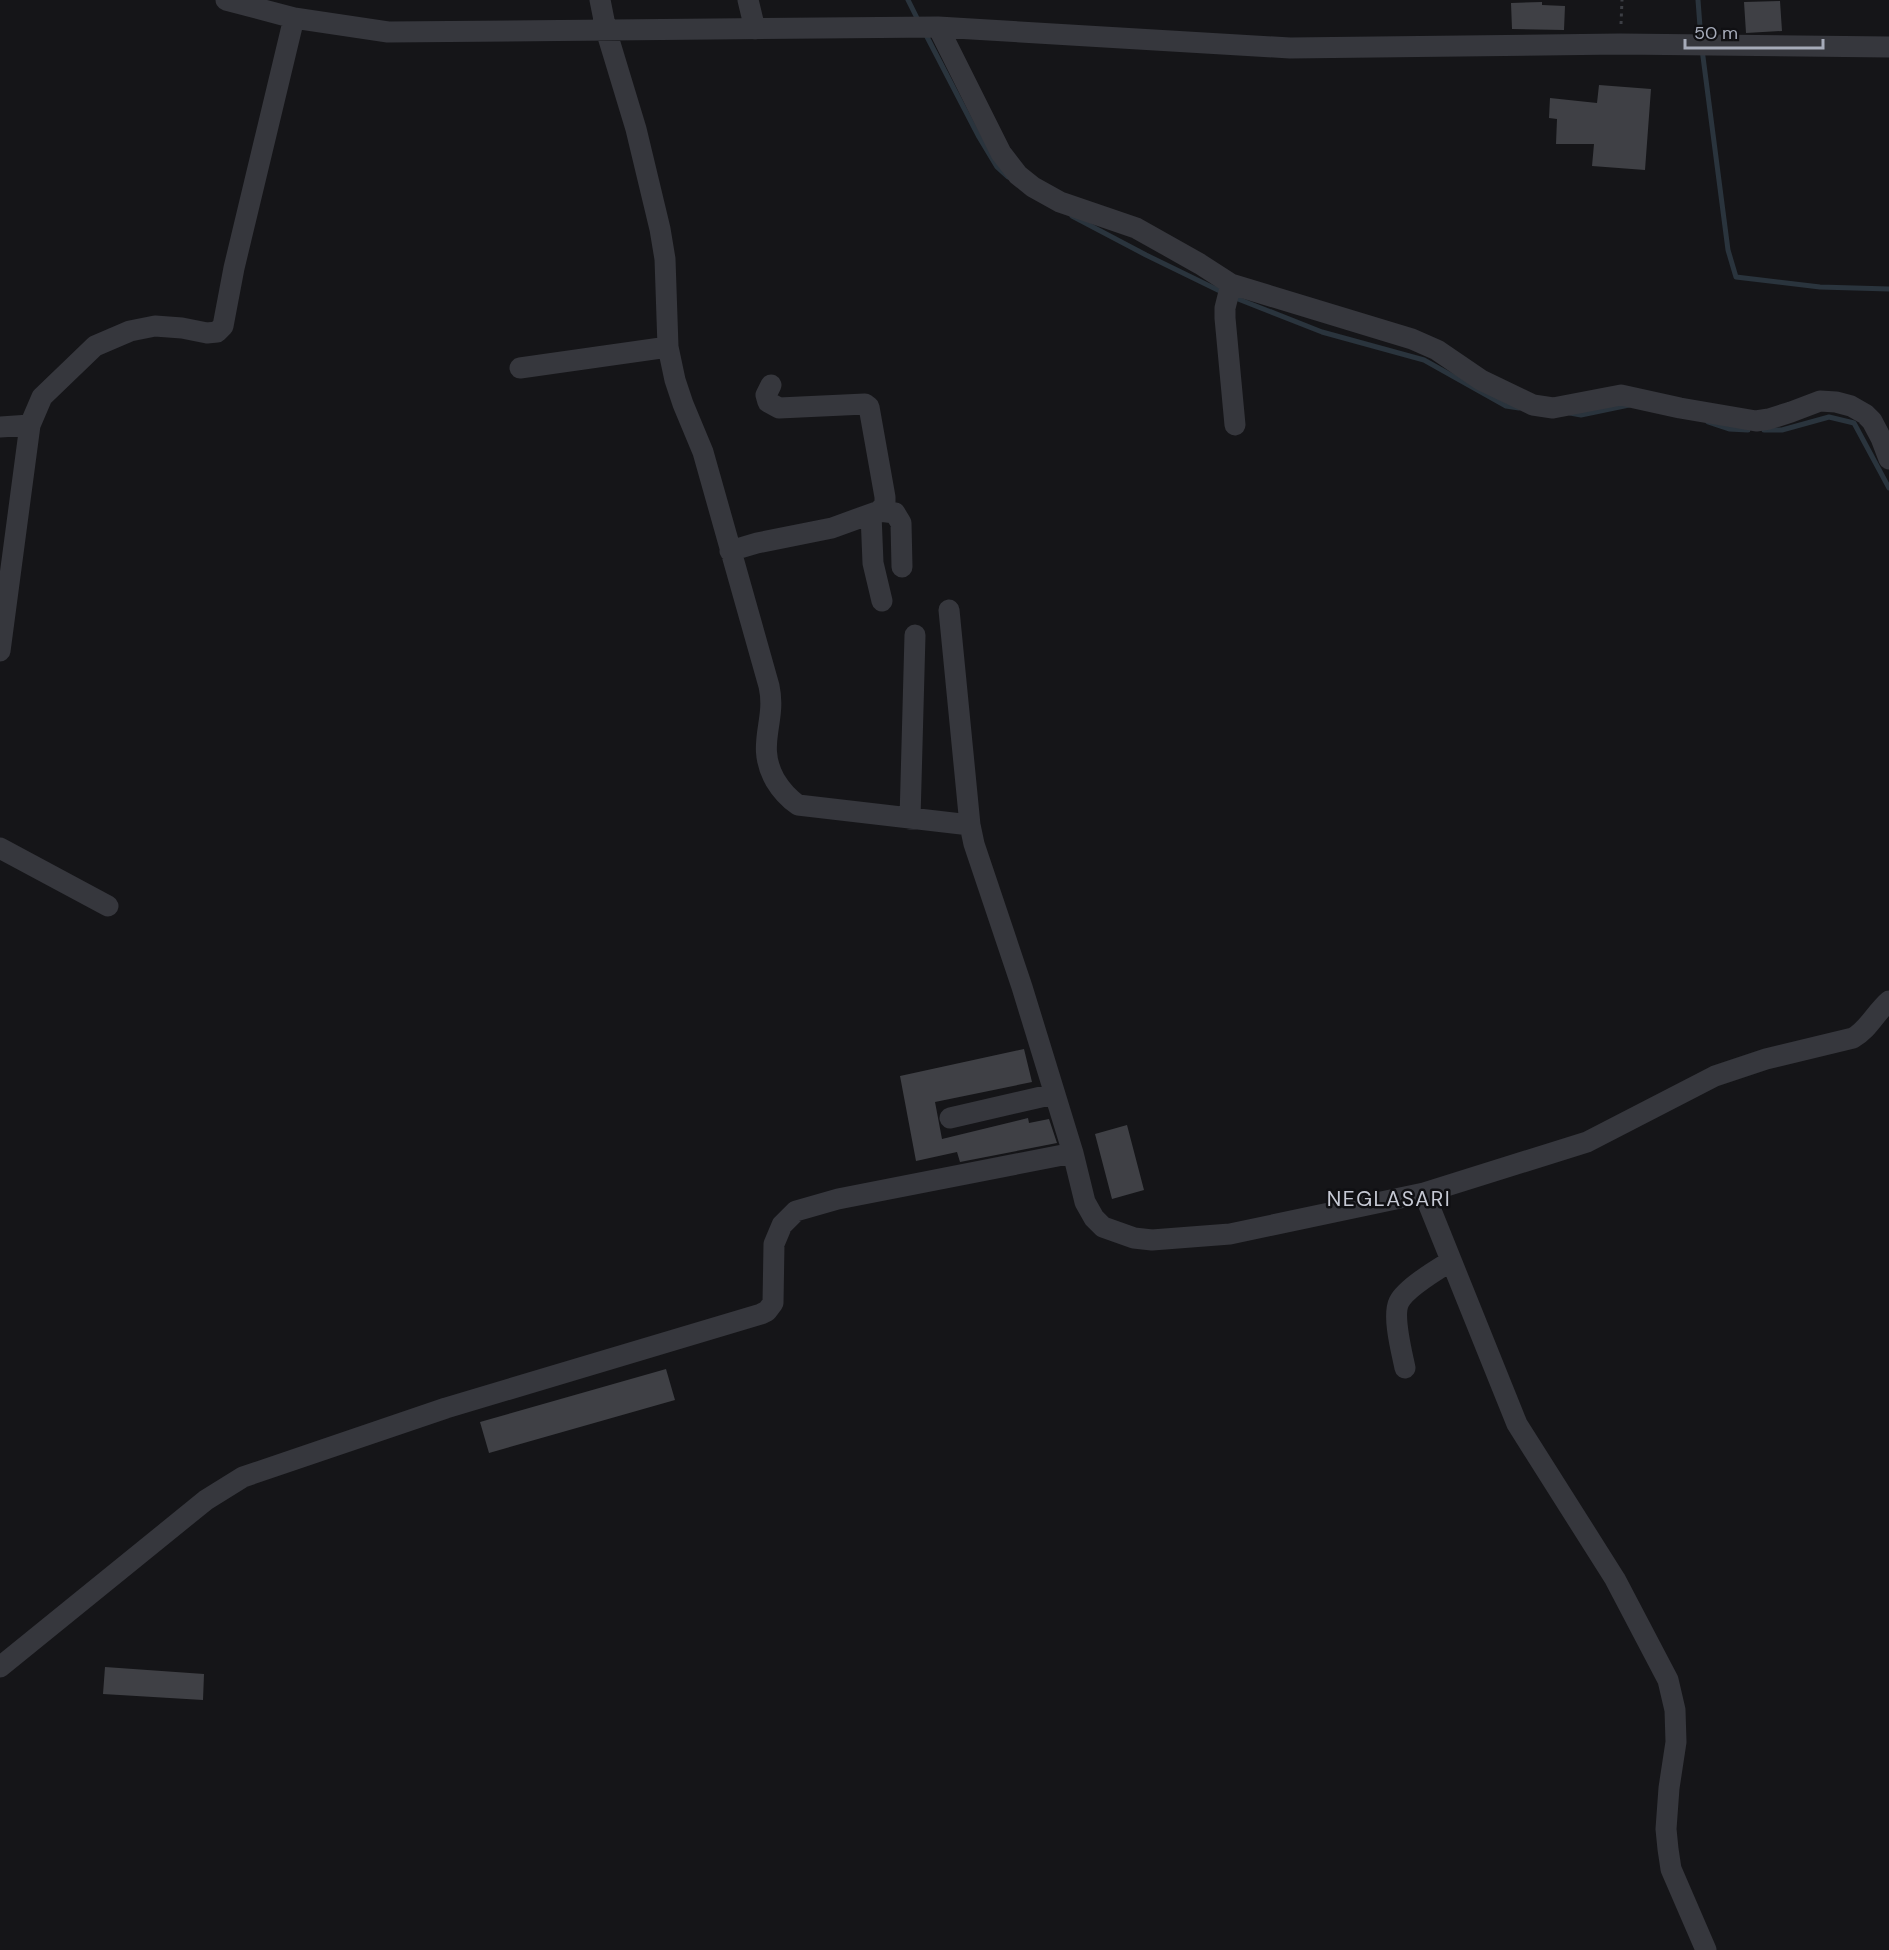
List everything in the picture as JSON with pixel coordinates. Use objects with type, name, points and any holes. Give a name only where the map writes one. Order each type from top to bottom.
[{"type":"street","points":[[226,0],[294,18],[388,32],[936,28],[1290,48],[1620,44],[1889,47]]},
{"type":"street","points":[[600,0],[606,30],[636,129],[660,229],[665,259],[668,347],[683,404],[703,452],[769,686],[771,703],[767,763],[779,787],[790,800],[798,805],[970,825]]},
{"type":"street","points":[[748,0],[755,29]]},
{"type":"street","points":[[0,651],[30,425],[42,397],[95,346],[130,331],[155,326],[207,333],[217,332],[224,326],[234,268],[294,18]]},
{"type":"street","points":[[936,28],[1001,153],[1018,175],[1033,187],[1060,202],[1136,228],[1200,264],[1229,294],[1412,339],[1437,350],[1481,380],[1533,405],[1553,408],[1621,395],[1756,421],[1769,419],[1820,401],[1836,402],[1851,406],[1872,421],[1889,459]]},
{"type":"street","points":[[1229,294],[1226,333],[1235,425]]},
{"type":"street","points":[[520,368],[668,347]]},
{"type":"street","points":[[730,552],[757,543],[832,528],[875,512],[885,505],[869,407],[865,404],[779,408],[768,402],[766,395],[771,385]]},
{"type":"street","points":[[0,427],[30,425]]},
{"type":"street","points":[[875,512],[895,513],[901,523],[902,567]]},
{"type":"street","points":[[875,512],[873,563],[882,601]]},
{"type":"street","points":[[949,610],[970,825],[974,844],[1022,987],[1073,1154],[1085,1202],[1094,1218],[1103,1227],[1134,1238],[1152,1240],[1230,1234],[1424,1193],[1587,1142],[1714,1076],[1766,1059],[1853,1038],[1859,1035],[1889,1001]]},
{"type":"street","points":[[910,819],[915,635]]},
{"type":"street","points":[[0,849],[108,906]]},
{"type":"street","points":[[950,1118],[1054,1094]]},
{"type":"street","points":[[0,1667],[206,1500],[243,1477],[446,1408],[767,1311],[773,1302],[774,1244],[782,1225],[796,1211],[838,1199],[1073,1154]]},
{"type":"street","points":[[1424,1193],[1517,1424],[1615,1579],[1668,1680],[1676,1710],[1676,1742],[1666,1829],[1668,1849],[1671,1869],[1706,1950]]},
{"type":"street","points":[[1405,1368],[1397,1324],[1399,1303],[1420,1281],[1451,1261]]},
{"type":"path","points":[[1620,44],[1622,0]]},
{"type":"building","points":[[1780,1],[1782,31],[1746,33],[1744,2]]},
{"type":"building","points":[[1542,2],[1542,5],[1565,6],[1564,30],[1512,29],[1511,3]]},
{"type":"building","points":[[1599,85],[1651,89],[1645,170],[1592,166],[1594,144],[1556,144],[1557,119],[1549,118],[1550,98],[1597,103]]},
{"type":"building","points":[[1024,1049],[1032,1082],[935,1102],[942,1139],[1028,1118],[1029,1123],[1049,1119],[1057,1143],[960,1162],[957,1152],[916,1161],[900,1076]]},
{"type":"building","points":[[1127,1125],[1144,1190],[1112,1199],[1095,1134]]},
{"type":"building","points":[[666,1369],[675,1400],[489,1453],[480,1422]]},
{"type":"building","points":[[105,1667],[204,1674],[203,1700],[103,1694]]},
{"type":"waterway","points":[[908,0],[919,22]]},
{"type":"waterway","points":[[1698,0],[1701,40]]},
{"type":"waterway","points":[[925,33],[979,137],[997,167],[1008,177]]},
{"type":"waterway","points":[[1702,49],[1728,250],[1736,277],[1820,287],[1889,289]]},
{"type":"waterway","points":[[1072,216],[1224,293]]},
{"type":"waterway","points":[[1233,297],[1322,332],[1424,360],[1506,406],[1519,408]]},
{"type":"waterway","points":[[1570,413],[1581,415],[1629,405]]},
{"type":"waterway","points":[[1764,430],[1782,430],[1829,417],[1854,423],[1889,488]]},
{"type":"waterway","points":[[1708,422],[1729,429],[1748,430]]},
{"type":"district","name":"NEGLASARI","points":[[1389,1199]]}]
